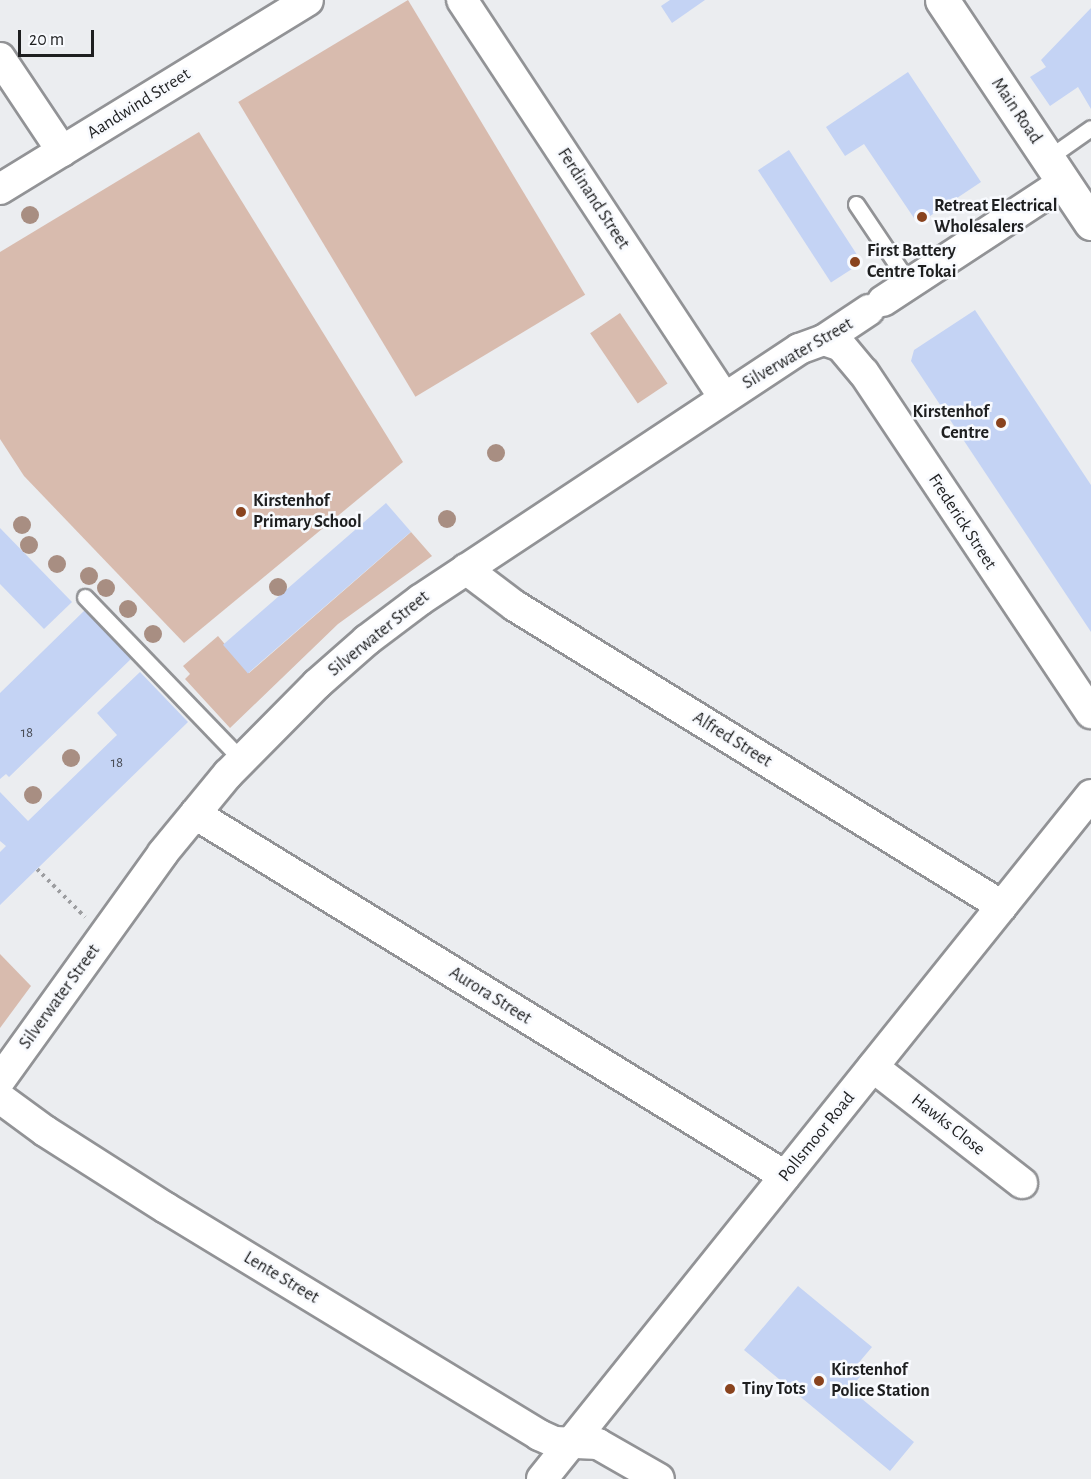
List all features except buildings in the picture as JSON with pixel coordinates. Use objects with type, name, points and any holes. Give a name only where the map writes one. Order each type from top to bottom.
[{"type":"main road","name":"Main Road","points":[[942,0],[1091,223]]},
{"type":"street","name":"Aandwind Street","points":[[0,189],[308,0]]},
{"type":"street","name":"Ferdinand Street","points":[[462,0],[724,398]]},
{"type":"street","points":[[0,58],[62,151]]},
{"type":"street","name":"Silverwater Street","points":[[0,1080],[163,853],[195,814],[242,760],[317,684],[367,640],[466,569],[724,398],[799,349],[824,340],[909,283],[1056,170]]},
{"type":"street","name":"Frederick Street","points":[[824,340],[842,346],[864,373],[1091,713]]},
{"type":"street","name":"Alfred Street","points":[[466,569],[515,606],[1002,906]]},
{"type":"street","name":"Pollsmoor Road","points":[[542,1479],[1091,795]]},
{"type":"street","name":"Aurora Street","points":[[195,814],[785,1176]]},
{"type":"street","name":"Hawks Close","points":[[873,1067],[1022,1183]]},
{"type":"street","name":"Lente Street","points":[[0,1098],[45,1131],[166,1208],[539,1436],[555,1442],[604,1446],[659,1479]]},
{"type":"lane","points":[[1056,170],[1091,128]]},
{"type":"lane","points":[[856,204],[909,283]]},
{"type":"lane","points":[[85,597],[242,760]]},
{"type":"path","points":[[37,869],[93,922]]},
{"type":"shaded area","points":[[408,0],[585,295],[415,397],[238,102]]},
{"type":"shaded area","points":[[199,132],[403,462],[184,643],[24,476],[0,439],[0,252]]},
{"type":"shaded area","points":[[620,313],[668,383],[638,404],[590,333]]},
{"type":"shaded area","points":[[411,532],[432,556],[338,624],[230,728],[185,679],[190,674],[183,666],[218,636],[249,673]]},
{"type":"shaded area","points":[[0,954],[31,986],[0,1028]]},
{"type":"place","name":"Retreat Electrical Wholesalers","points":[[922,217]]},
{"type":"place","name":"First Battery Centre Tokai","points":[[855,262]]},
{"type":"place","name":"Kirstenhof Centre","points":[[1001,423]]},
{"type":"place","name":"Kirstenhof Primary School","points":[[241,512]]},
{"type":"place","name":"Kirstenhof Police Station","points":[[819,1381]]},
{"type":"place","name":"Tiny Tots","points":[[730,1389]]}]
